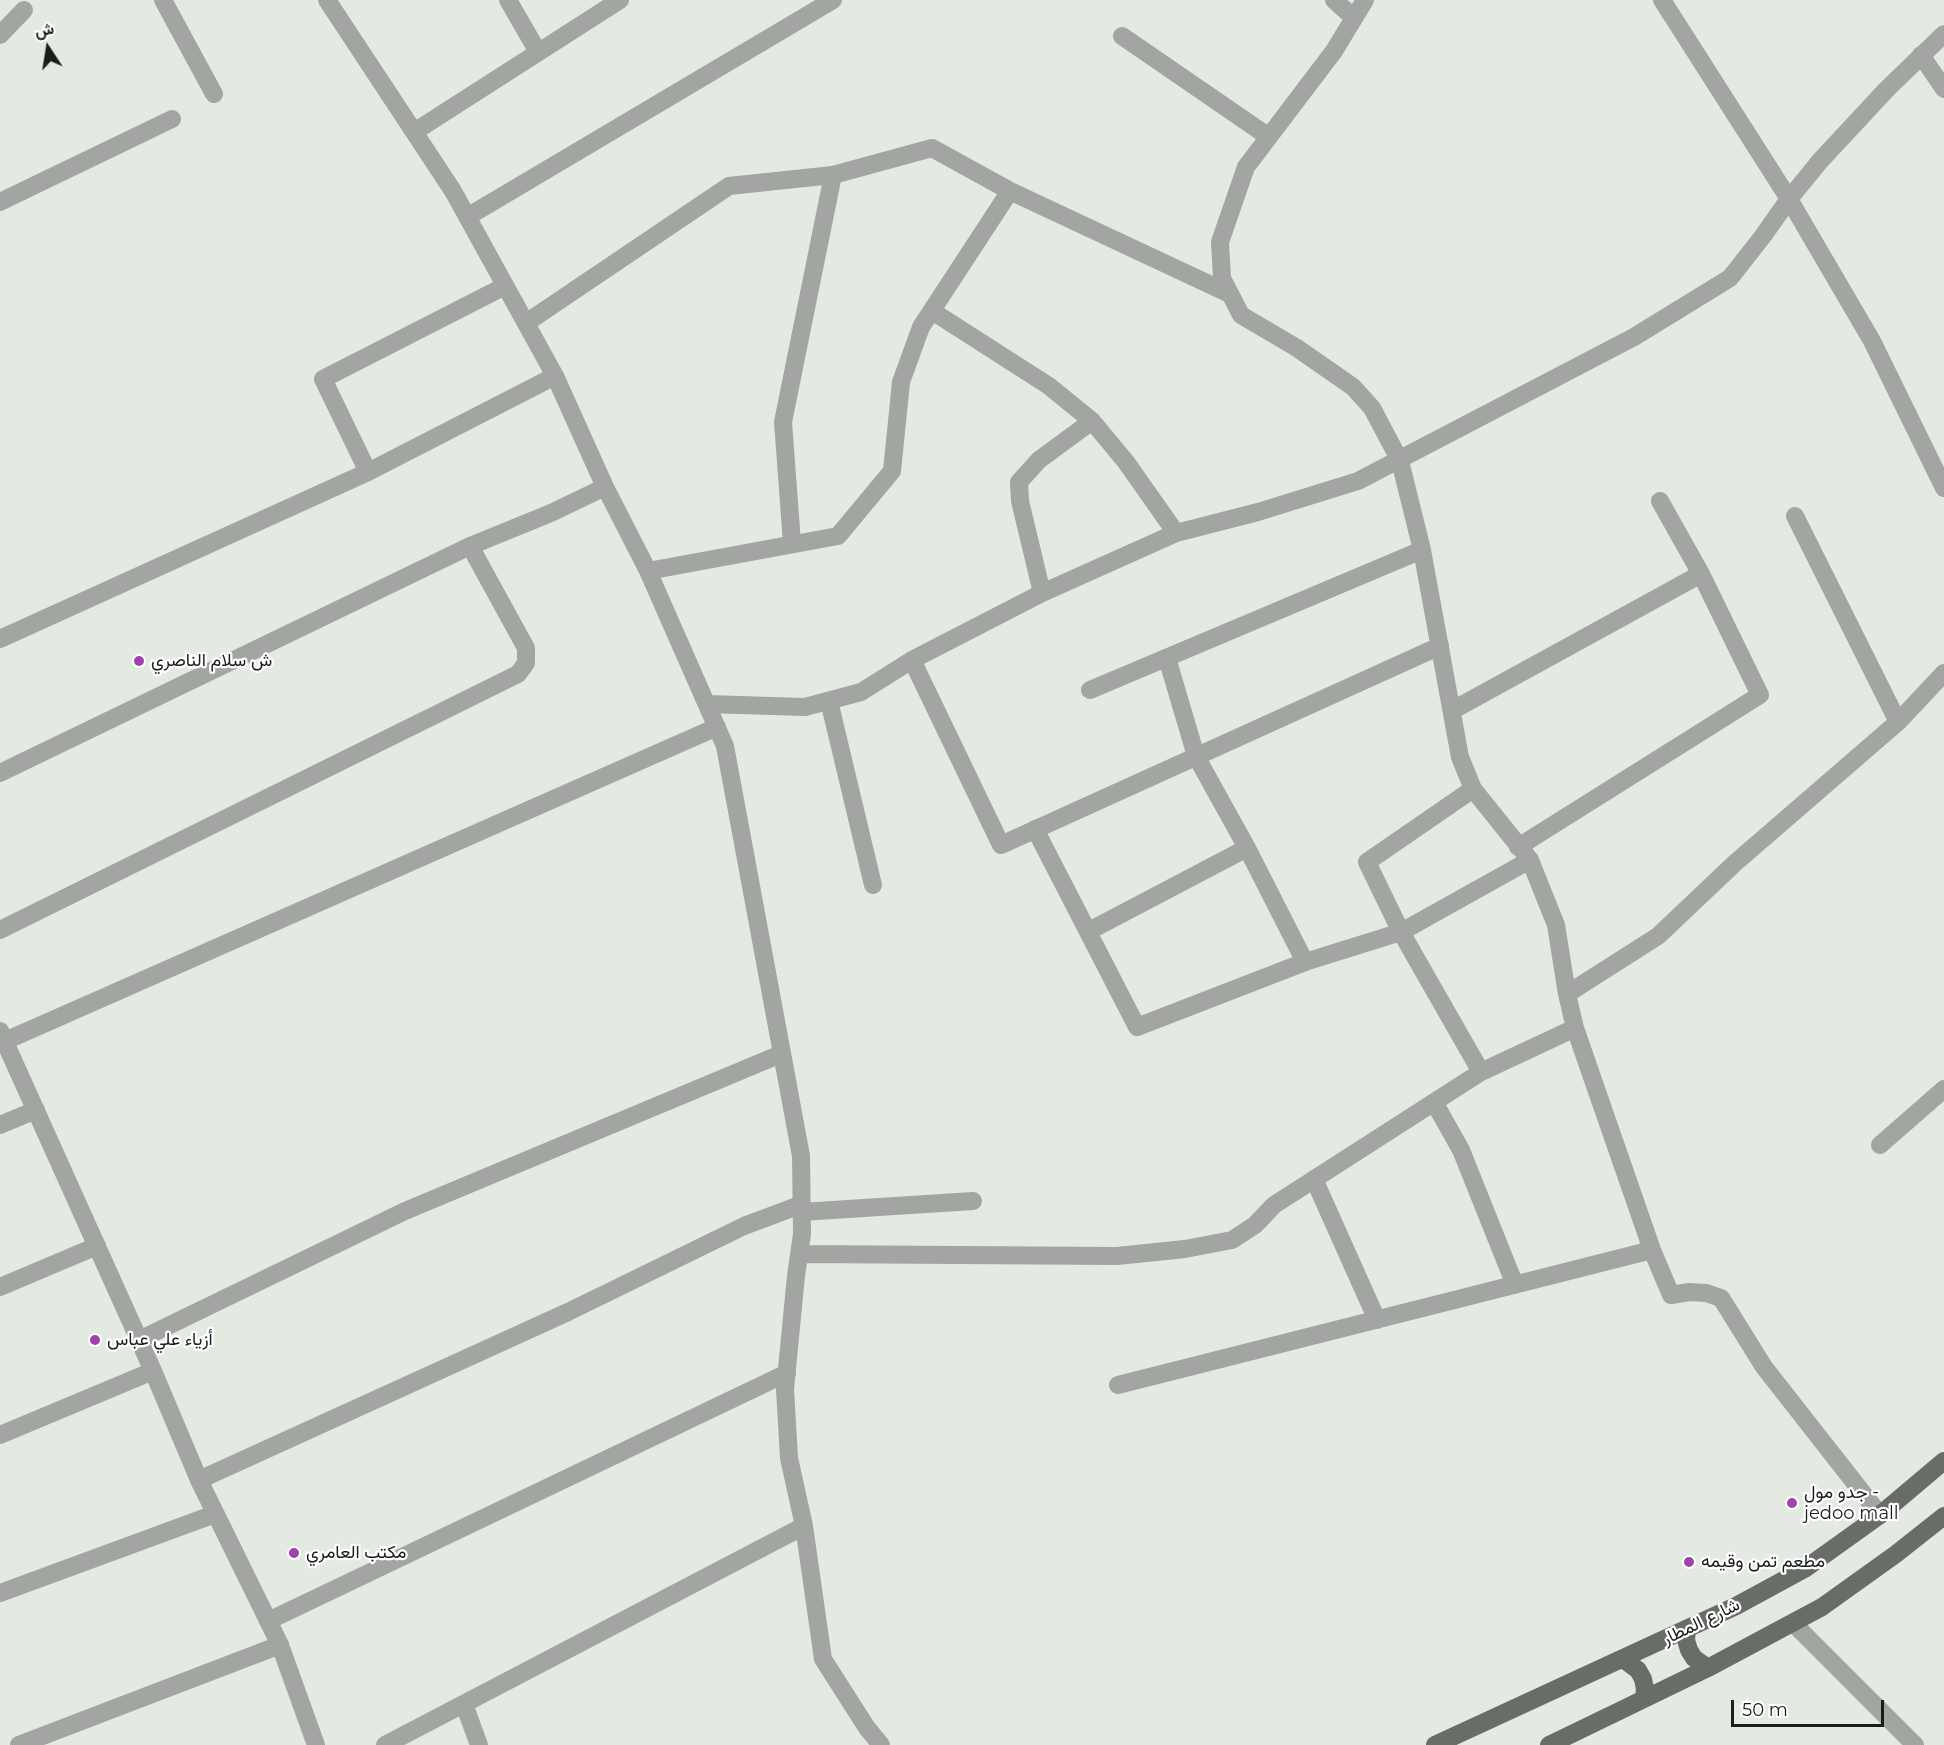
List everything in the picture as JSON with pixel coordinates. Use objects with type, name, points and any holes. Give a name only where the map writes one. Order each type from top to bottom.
[{"type":"main road","name":"شارع المطار","points":[[1435,1745],[1736,1606],[1806,1568],[1880,1515],[1944,1461]]},
{"type":"main road","points":[[1549,1745],[1708,1668],[1822,1607],[1944,1516]]},
{"type":"main road","points":[[1687,1629],[1686,1640],[1689,1650],[1694,1658],[1708,1668]]},
{"type":"main road","points":[[1623,1659],[1638,1670],[1645,1689],[1644,1699]]},
{"type":"street","points":[[163,0],[214,94]]},
{"type":"street","points":[[327,0],[453,191],[555,376],[605,487],[648,571],[725,746],[801,1156],[802,1234],[785,1389],[789,1458],[804,1526],[823,1659],[867,1728],[881,1745]]},
{"type":"street","points":[[508,0],[538,52]]},
{"type":"street","points":[[414,132],[620,0]]},
{"type":"street","points":[[467,217],[832,0]]},
{"type":"street","points":[[1334,0],[1354,18]]},
{"type":"street","points":[[1365,0],[1334,51],[1246,167],[1220,242],[1222,278],[1241,315],[1297,348],[1353,387],[1372,408],[1400,460],[1422,550],[1460,757],[1473,789],[1524,853],[1556,925],[1575,1028],[1652,1250],[1671,1295],[1689,1292],[1706,1293],[1721,1298],[1764,1367],[1880,1515]]},
{"type":"street","points":[[1662,0],[1789,199],[1872,341],[1944,488]]},
{"type":"street","points":[[0,35],[24,10]]},
{"type":"street","points":[[706,704],[805,707],[861,692],[912,660],[1042,593],[1176,533],[1258,512],[1358,481],[1634,336],[1730,278],[1789,199],[1853,125],[1944,34]]},
{"type":"street","points":[[1122,36],[1269,136]]},
{"type":"street","points":[[1922,55],[1944,89]]},
{"type":"street","points":[[0,202],[172,119]]},
{"type":"street","points":[[526,323],[729,186],[833,174],[932,148],[1010,190],[1230,294]]},
{"type":"street","points":[[792,543],[783,422],[833,174]]},
{"type":"street","points":[[648,571],[838,536],[892,471],[901,382],[921,327],[1010,190]]},
{"type":"street","points":[[368,472],[323,379],[505,286]]},
{"type":"street","points":[[932,311],[1049,386],[1092,421],[1126,462],[1176,533]]},
{"type":"street","points":[[0,639],[368,472],[555,376]]},
{"type":"street","points":[[1042,593],[1020,501],[1019,482],[1039,460],[1092,421]]},
{"type":"street","points":[[0,773],[470,546],[551,513],[605,487]]},
{"type":"street","points":[[1035,829],[1137,1027],[1305,962],[1401,932],[1524,853],[1760,695],[1701,574],[1660,501]]},
{"type":"street","points":[[1796,516],[1898,722]]},
{"type":"street","points":[[0,930],[518,674],[526,663],[526,648],[470,546]]},
{"type":"street","points":[[1090,690],[1422,550]]},
{"type":"street","points":[[1453,710],[1701,574]]},
{"type":"street","points":[[912,660],[1001,844],[1440,646]]},
{"type":"street","points":[[1167,658],[1196,756],[1247,848],[1305,962]]},
{"type":"street","points":[[1567,994],[1658,936],[1735,863],[1898,722],[1944,673]]},
{"type":"street","points":[[829,701],[873,885]]},
{"type":"street","points":[[316,1745],[280,1645],[199,1480],[98,1246],[2,1036],[717,727]]},
{"type":"street","points":[[1473,789],[1367,862],[1401,932],[1481,1072]]},
{"type":"street","points":[[1089,932],[1247,848]]},
{"type":"street","points":[[799,1254],[1117,1256],[1185,1249],[1232,1240],[1255,1225],[1274,1205],[1481,1072],[1575,1028]]},
{"type":"street","points":[[139,1340],[405,1211],[781,1054]]},
{"type":"street","points":[[1880,1145],[1944,1089]]},
{"type":"street","points":[[1434,1102],[1461,1150],[1515,1285]]},
{"type":"street","points":[[0,1125],[36,1110]]},
{"type":"street","points":[[1314,1179],[1377,1320]]},
{"type":"street","points":[[199,1480],[568,1312],[744,1226],[801,1208],[973,1201]]},
{"type":"street","points":[[0,1287],[98,1246]]},
{"type":"street","points":[[1118,1385],[1652,1250]]},
{"type":"street","points":[[0,1435],[153,1371]]},
{"type":"street","points":[[268,1621],[787,1373]]},
{"type":"street","points":[[0,1593],[215,1514]]},
{"type":"street","points":[[385,1745],[804,1526]]},
{"type":"street","points":[[1792,1623],[1915,1745]]},
{"type":"street","points":[[19,1745],[280,1645]]},
{"type":"street","points":[[464,1704],[479,1745]]},
{"type":"place","name":"ش سلام الناصري","points":[[139,661]]},
{"type":"place","name":"أزياء علي عباس","points":[[95,1340]]},
{"type":"place","name":"جدو مول - jedoo mall","points":[[1792,1503]]},
{"type":"place","name":"مكتب العامري","points":[[294,1553]]},
{"type":"place","name":"مطعم تمن وقيمه","points":[[1689,1562]]}]
